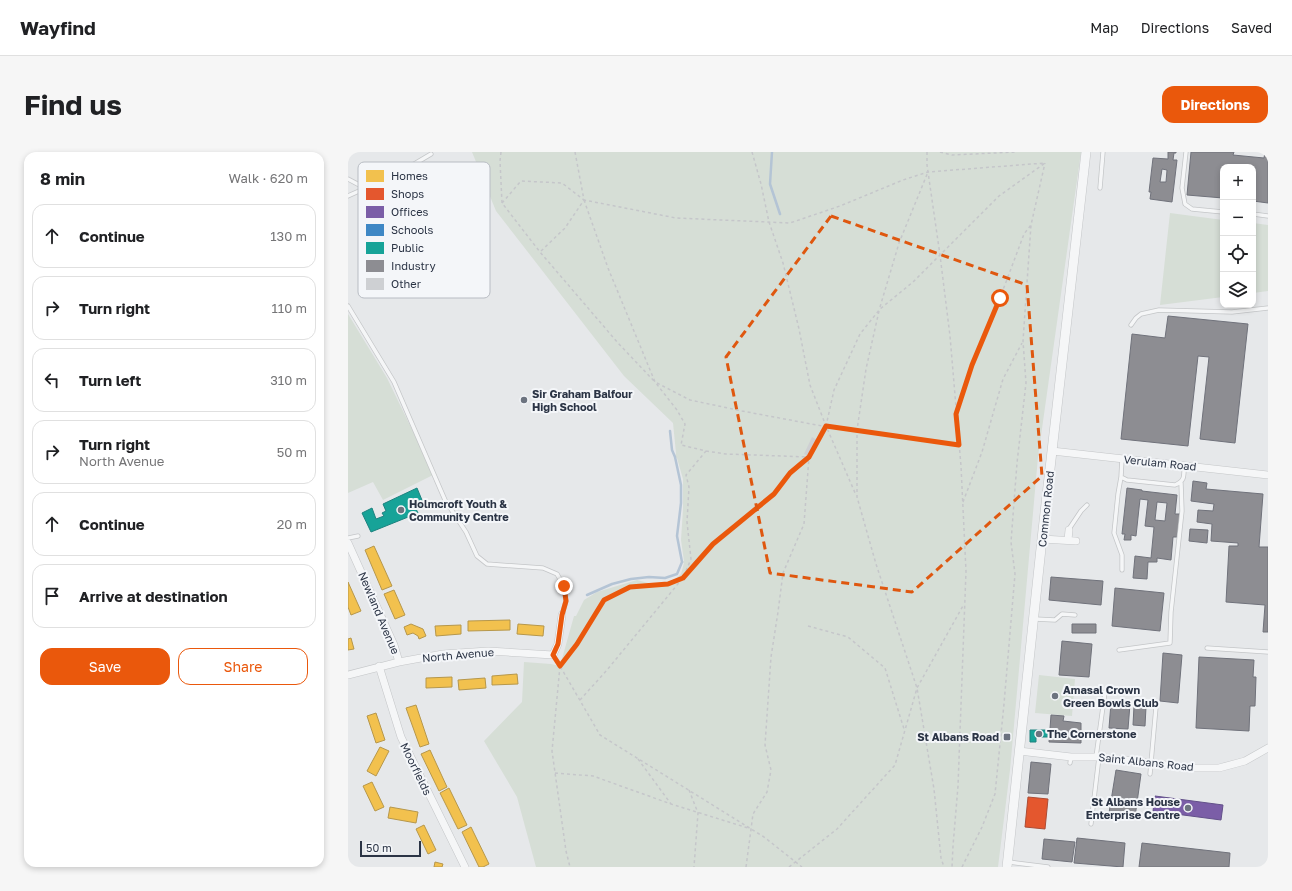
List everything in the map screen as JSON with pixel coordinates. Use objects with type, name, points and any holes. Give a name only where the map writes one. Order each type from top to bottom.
[{"type":"street","name":"Common Road","points":[[1007,865],[1086,152]]},
{"type":"street","name":"Verulam Road","points":[[1052,451],[1268,475]]},
{"type":"street","points":[[1068,540],[1069,530]]},
{"type":"street","points":[[1042,539],[1076,541]]},
{"type":"street","name":"Newland Avenue","points":[[348,543],[394,646],[399,662]]},
{"type":"street","points":[[553,655],[558,644],[562,615]]},
{"type":"street","name":"North Avenue","points":[[348,675],[379,666],[443,654],[488,651],[553,655]]},
{"type":"street","name":"Moorfields","points":[[379,666],[401,737],[464,867]]},
{"type":"street","name":"Saint Albans Road","points":[[1019,751],[1071,760],[1098,757],[1191,768],[1219,768],[1245,761],[1268,748]]},
{"type":"lane","points":[[1100,188],[1103,152]]},
{"type":"lane","points":[[1186,152],[1182,188],[1185,204],[1192,209],[1220,212]]},
{"type":"lane","points":[[418,162],[431,154]]},
{"type":"lane","points":[[348,179],[358,184]]},
{"type":"lane","points":[[348,196],[358,191]]},
{"type":"lane","points":[[1256,214],[1268,216]]},
{"type":"lane","points":[[348,306],[394,382],[445,500],[466,532],[477,556],[488,564],[543,568],[557,574],[564,586],[566,601],[562,615]]},
{"type":"lane","points":[[1131,325],[1141,314],[1160,310],[1232,312],[1268,308]]},
{"type":"lane","points":[[1122,459],[1114,533],[1122,555],[1122,570]]},
{"type":"lane","points":[[1119,650],[1170,642],[1171,612],[1182,511],[1181,483],[1184,478],[1184,466]]},
{"type":"lane","points":[[1121,477],[1127,480],[1175,485],[1181,483]]},
{"type":"lane","points":[[1069,530],[1077,515],[1087,505]]},
{"type":"lane","points":[[348,538],[358,536]]},
{"type":"lane","points":[[1034,619],[1055,620],[1062,614],[1075,615]]},
{"type":"lane","points":[[1207,648],[1268,652]]},
{"type":"lane","points":[[1091,824],[1105,692]]},
{"type":"lane","points":[[1150,774],[1156,707]]},
{"type":"lane","points":[[1007,865],[1048,867]]},
{"type":"path","points":[[501,152],[502,203],[540,252],[618,343],[655,382],[677,410],[685,424],[681,445],[726,454],[809,457]]},
{"type":"path","points":[[575,152],[584,200],[608,268],[655,382],[690,400],[742,411],[826,426],[959,445]]},
{"type":"path","points":[[752,152],[769,222],[783,263],[799,329],[810,384],[826,426],[857,497],[882,584],[917,688],[934,790],[941,858],[944,867]]},
{"type":"path","points":[[927,152],[928,172],[950,336],[959,445],[966,571],[958,786],[952,867]]},
{"type":"path","points":[[940,152],[952,155],[1016,152]]},
{"type":"path","points":[[502,203],[521,181],[562,183],[584,200],[676,218],[790,223],[840,206],[903,180],[928,172],[1045,163]]},
{"type":"path","points":[[962,867],[982,827],[995,794],[1015,574],[1011,542],[1017,463],[1026,383],[1023,341],[1031,225],[1045,163]]},
{"type":"path","points":[[580,700],[713,544],[774,494],[790,473],[809,457],[826,426],[834,390],[860,334],[880,309],[913,282],[999,196],[1045,163]]},
{"type":"path","points":[[857,497],[857,430],[866,369],[880,309],[899,243],[928,172]]},
{"type":"path","points":[[540,252],[565,228],[584,200]]},
{"type":"path","points":[[956,414],[972,365],[1000,298],[1024,234],[1031,225]]},
{"type":"path","points":[[962,502],[982,452],[1003,379],[1023,341]]},
{"type":"path","points":[[570,867],[566,851],[552,751],[560,666],[577,644],[604,600],[630,587],[668,584],[683,578],[691,559],[687,522],[689,487],[686,475],[706,450]]},
{"type":"path","points":[[746,867],[753,814],[767,792],[771,770],[765,745],[771,657],[783,573],[804,524],[809,457]]},
{"type":"path","points":[[789,867],[838,829],[895,765],[917,688],[965,603]]},
{"type":"path","points":[[808,626],[848,637],[885,668],[905,731]]},
{"type":"path","points":[[553,655],[600,735],[764,837],[802,867]]},
{"type":"path","points":[[638,758],[671,804]]},
{"type":"path","points":[[555,773],[593,776],[671,804],[751,829]]},
{"type":"path","points":[[689,790],[698,812],[694,867]]},
{"type":"highlighted area","points":[[831,216],[1027,285],[1042,476],[912,592],[770,573],[726,357]]},
{"type":"shaded area","points":[[472,152],[1081,152],[1038,457],[1010,770],[998,867],[536,867],[517,797],[484,741],[522,702],[524,662],[560,666],[574,616],[576,616],[584,600],[597,592],[637,580],[652,584],[662,584],[675,579],[681,574],[684,563],[682,562],[684,561],[681,540],[683,479],[677,458],[675,457],[676,453],[673,423],[624,376],[496,211],[490,196],[490,162],[476,162]]},
{"type":"shaded area","points":[[1170,213],[1220,220],[1220,297],[1160,305]]},
{"type":"shaded area","points":[[1256,223],[1268,225],[1268,291],[1256,293]]},
{"type":"shaded area","points":[[348,314],[387,378],[433,475],[383,500],[373,482],[348,493]]},
{"type":"shaded area","name":"Amasal Crown Green Bowls Club","points":[[1039,675],[1075,679],[1072,716],[1035,713]]},
{"type":"building: Homes","points":[[374,546],[392,586],[382,590],[365,550]]},
{"type":"building: Homes","points":[[348,582],[361,611],[351,615],[348,607]]},
{"type":"building: Homes","points":[[394,590],[405,615],[395,619],[384,594]]},
{"type":"building: Homes","points":[[510,620],[510,630],[468,631],[468,621]]},
{"type":"building: Homes","points":[[411,624],[423,629],[426,636],[419,639],[418,636],[413,633],[407,635],[404,627]]},
{"type":"building: Homes","points":[[518,624],[544,626],[543,636],[517,634]]},
{"type":"building: Homes","points":[[461,625],[461,634],[436,636],[435,626]]},
{"type":"building: Homes","points":[[351,638],[354,649],[348,650],[348,639]]},
{"type":"building: Homes","points":[[517,674],[518,684],[492,685],[492,676]]},
{"type":"building: Homes","points":[[452,677],[452,687],[426,688],[426,678]]},
{"type":"building: Homes","points":[[485,678],[486,688],[459,690],[458,680]]},
{"type":"building: Homes","points":[[416,705],[429,744],[420,747],[406,708]]},
{"type":"building: Homes","points":[[376,713],[385,740],[376,743],[367,716]]},
{"type":"building: Homes","points":[[380,747],[389,751],[376,776],[367,771]]},
{"type":"building: Homes","points":[[430,750],[447,787],[439,791],[421,754]]},
{"type":"building: Homes","points":[[372,782],[384,807],[375,811],[363,786]]},
{"type":"building: Homes","points":[[449,788],[467,825],[458,829],[440,793]]},
{"type":"building: Homes","points":[[390,807],[418,812],[416,823],[388,818]]},
{"type":"building: Homes","points":[[424,825],[436,850],[428,854],[416,829]]},
{"type":"building: Homes","points":[[471,827],[489,864],[483,867],[479,867],[462,832]]},
{"type":"building: Homes","points":[[435,862],[443,864],[442,867],[434,867]]},
{"type":"building: Shops","points":[[1028,797],[1048,799],[1045,829],[1025,827]]},
{"type":"building: Offices","name":"St Albans House Enterprise Centre","points":[[1155,796],[1223,805],[1221,820],[1153,811]]},
{"type":"building: Public","name":"Holmcroft Youth & Community Centre","points":[[417,488],[424,505],[416,509],[418,513],[371,532],[362,513],[372,508],[376,519],[384,516],[382,513],[386,511],[383,504]]},
{"type":"building: Public","name":"The Cornerstone","points":[[1030,730],[1047,730],[1048,737],[1036,737],[1036,742],[1030,742]]},
{"type":"building: Industry","points":[[1168,152],[1176,152],[1174,153],[1173,160],[1177,160],[1172,202],[1150,199],[1151,192],[1149,192],[1153,158],[1168,159]],"holes":[[[1162,169],[1167,170],[1166,182],[1160,182]]]},
{"type":"building: Industry","points":[[1191,152],[1234,152],[1233,155],[1264,158],[1265,152],[1268,152],[1268,203],[1256,201],[1256,164],[1220,164],[1220,198],[1187,195]]},
{"type":"building: Industry","points":[[1168,316],[1248,324],[1235,443],[1200,439],[1209,357],[1198,356],[1188,446],[1121,439],[1132,334],[1165,338]]},
{"type":"building: Industry","points":[[1193,481],[1207,483],[1206,489],[1263,494],[1259,547],[1268,547],[1268,632],[1263,632],[1265,605],[1226,602],[1229,546],[1238,546],[1238,543],[1211,541],[1212,524],[1197,522],[1198,510],[1213,511],[1214,504],[1191,501]]},
{"type":"building: Industry","points":[[1127,488],[1177,495],[1175,514],[1180,514],[1177,537],[1173,537],[1171,560],[1157,558],[1157,562],[1148,562],[1147,579],[1133,578],[1135,556],[1151,558],[1154,527],[1145,526],[1148,500],[1140,499],[1136,536],[1131,535],[1131,540],[1124,540],[1125,534],[1122,534]],"holes":[[[1157,502],[1167,503],[1165,521],[1155,520]]]},
{"type":"building: Industry","points":[[1190,529],[1208,530],[1207,543],[1189,541]]},
{"type":"building: Industry","points":[[1051,577],[1103,581],[1101,605],[1049,600]]},
{"type":"building: Industry","points":[[1115,588],[1164,593],[1160,631],[1112,626]]},
{"type":"building: Industry","points":[[1072,624],[1096,624],[1096,633],[1072,633]]},
{"type":"building: Industry","points":[[1062,641],[1092,644],[1089,677],[1059,675]]},
{"type":"building: Industry","points":[[1163,653],[1182,655],[1178,703],[1160,701]]},
{"type":"building: Industry","points":[[1199,657],[1254,660],[1253,677],[1256,677],[1255,706],[1250,706],[1249,731],[1196,728]]},
{"type":"building: Industry","points":[[1111,703],[1130,704],[1128,729],[1109,728]]},
{"type":"building: Industry","points":[[1134,706],[1146,707],[1145,726],[1133,725]]},
{"type":"building: Industry","points":[[1051,715],[1064,716],[1063,721],[1081,723],[1081,743],[1049,742]]},
{"type":"building: Industry","points":[[1031,762],[1051,764],[1048,794],[1028,793]]},
{"type":"building: Industry","points":[[1116,770],[1141,774],[1135,817],[1109,813]]},
{"type":"building: Industry","points":[[1077,838],[1125,843],[1123,867],[1074,863]]},
{"type":"building: Industry","points":[[1044,839],[1075,842],[1072,862],[1042,859]]},
{"type":"building: Industry","points":[[1142,843],[1230,853],[1229,867],[1139,867]]},
{"type":"building: Other","points":[[812,437],[817,440],[808,456],[804,454]]},
{"type":"waterway","points":[[772,152],[770,184],[780,214]]},
{"type":"waterway","points":[[587,595],[612,584],[631,579],[649,577],[665,578],[677,574],[682,562],[677,536],[681,503],[681,485],[672,450],[670,431]]},
{"type":"place","name":"Sir Graham Balfour High School","points":[[524,400]]},
{"type":"place","name":"Holmcroft Youth & Community Centre","points":[[401,510]]},
{"type":"place","name":"Amasal Crown Green Bowls Club","points":[[1055,696]]},
{"type":"place","name":"The Cornerstone","points":[[1039,734]]},
{"type":"place","name":"St Albans Road","points":[[1007,737]]},
{"type":"place","name":"St Albans House Enterprise Centre","points":[[1188,808]]},
{"type":"route","points":[[564,586],[566,601],[562,615],[558,644],[553,655],[560,666],[577,644],[604,600],[630,587],[668,584],[683,578],[713,544],[774,494],[790,473],[809,457],[826,426],[959,445],[956,414],[972,365],[1000,298]]}]
